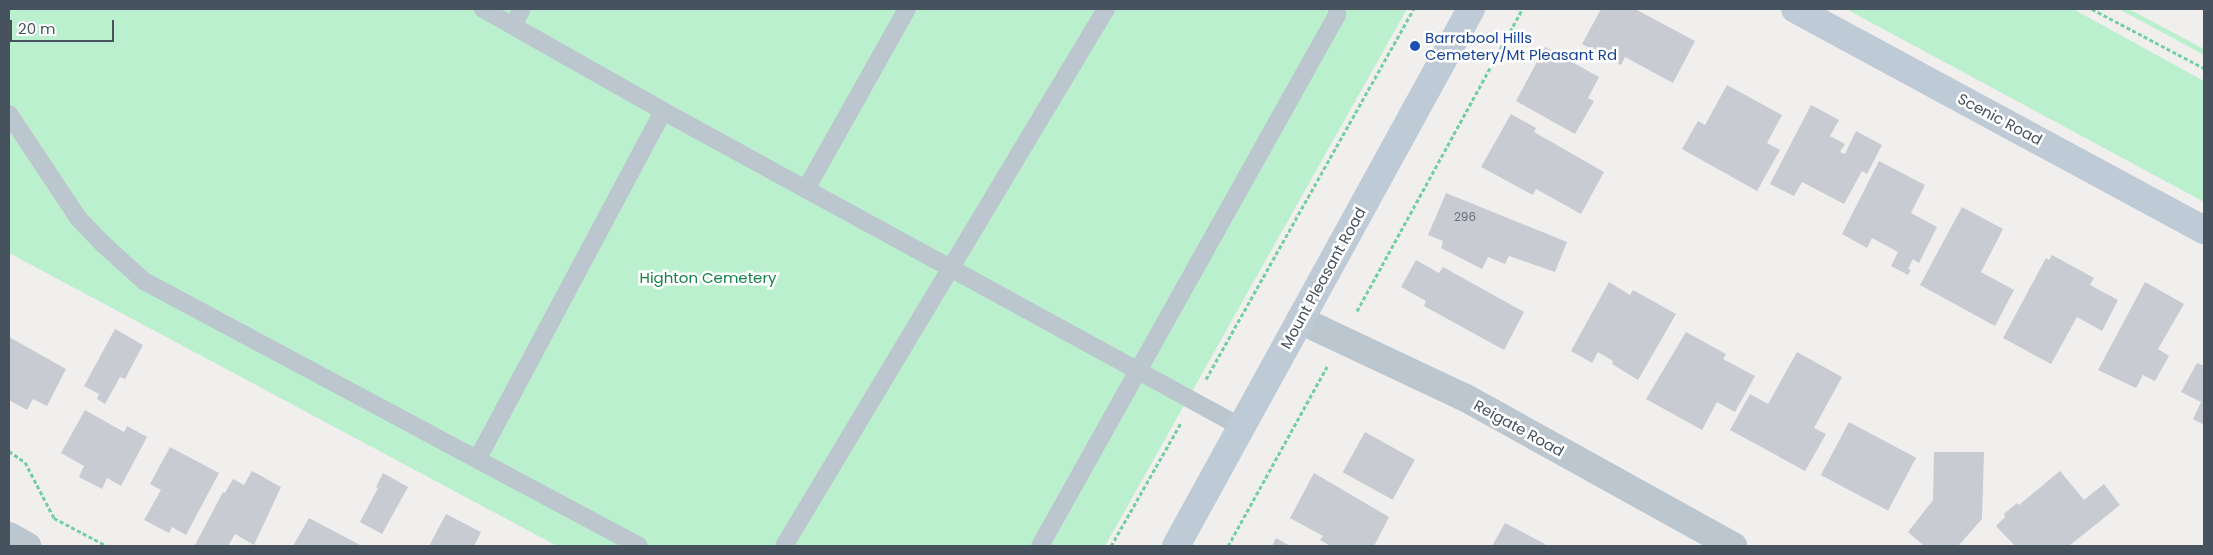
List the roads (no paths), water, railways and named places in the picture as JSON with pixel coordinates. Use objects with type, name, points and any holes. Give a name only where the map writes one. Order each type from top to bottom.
[{"type":"street","name":"Mount Pleasant Road","points":[[1176,546],[1471,9]]},
{"type":"street","name":"Scenic Road","points":[[1795,9],[2204,230]]},
{"type":"street","name":"Reigate Road","points":[[1300,320],[1464,397],[1733,546]]},
{"type":"street","points":[[9,536],[27,546]]},
{"type":"lane","points":[[483,9],[663,111],[1242,427]]},
{"type":"lane","points":[[513,25],[522,9]]},
{"type":"lane","points":[[806,189],[908,9]]},
{"type":"lane","points":[[784,546],[1106,9]]},
{"type":"lane","points":[[1040,546],[1337,15],[1337,9]]},
{"type":"lane","points":[[478,458],[663,111]]},
{"type":"lane","points":[[9,114],[78,218],[144,281],[478,458],[639,546]]},
{"type":"place","name":"Barrabool Hills Cemetery/Mt Pleasant Rd","points":[[1415,46]]},
{"type":"park label","name":"Highton Cemetery","points":[[708,278]]}]
